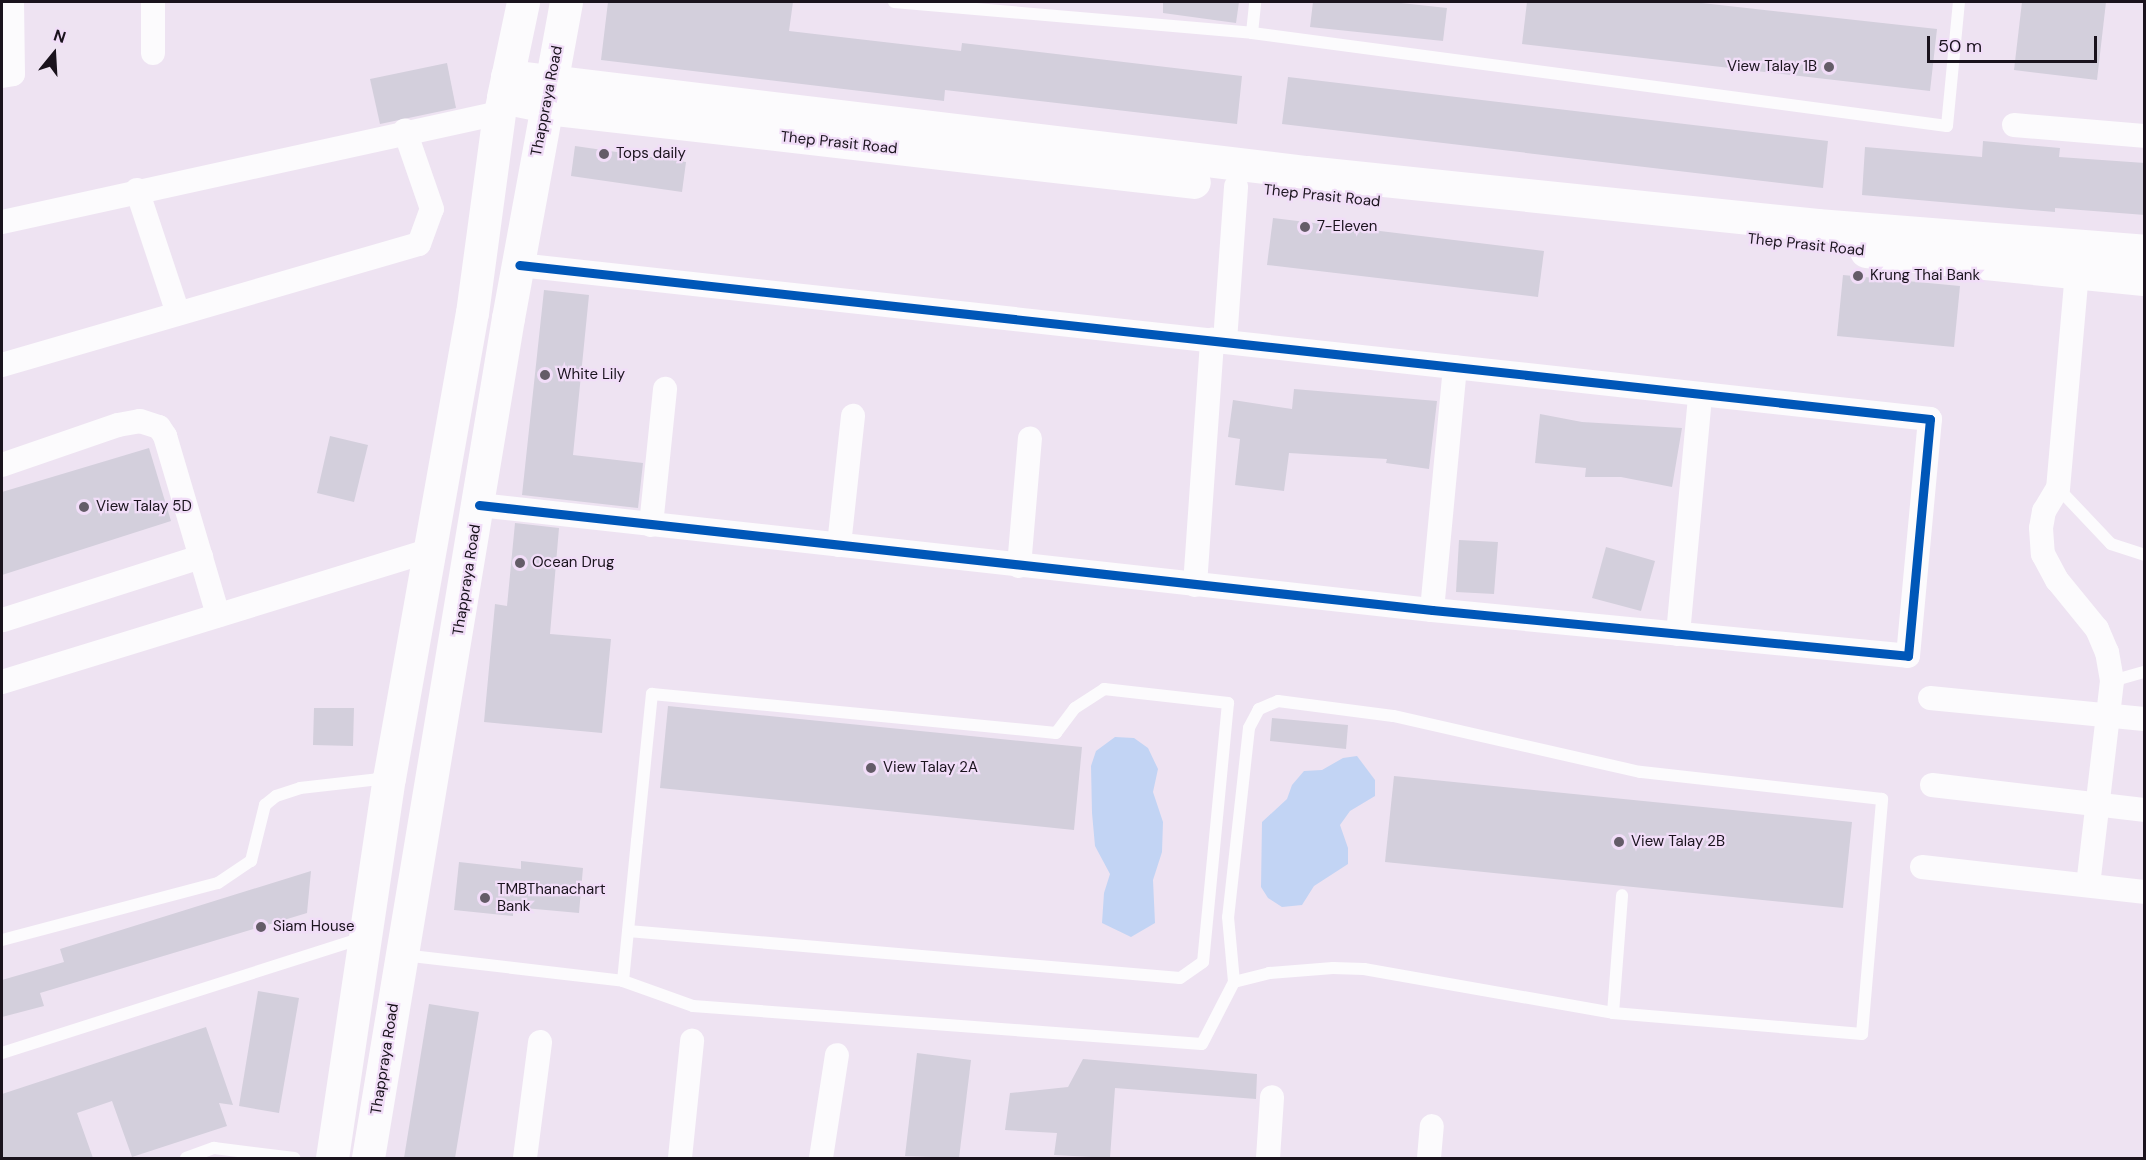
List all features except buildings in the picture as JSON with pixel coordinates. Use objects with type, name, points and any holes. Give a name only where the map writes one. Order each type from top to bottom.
[{"type":"main road","points":[[332,1158],[367,937],[389,778],[472,314],[503,96],[523,2]]},
{"type":"main road","name":"Thappraya Road","points":[[368,1158],[519,265],[566,2]]},
{"type":"main road","name":"Thep Prasit Road","points":[[503,96],[549,95],[1817,225],[2145,251]]},
{"type":"main road","name":"Thep Prasit Road","points":[[549,95],[1236,186],[2145,279]]},
{"type":"street","points":[[2,76],[13,74],[12,2]]},
{"type":"street","points":[[153,2],[153,53]]},
{"type":"street","points":[[2,222],[137,190],[405,132],[503,96]]},
{"type":"street","points":[[2014,125],[2145,136]]},
{"type":"street","points":[[2,365],[419,244],[432,209],[405,132]]},
{"type":"street","points":[[1195,585],[1236,186]]},
{"type":"street","points":[[137,190],[178,313]]},
{"type":"street","points":[[479,506],[1432,610],[1908,656],[1930,419],[1700,396],[1455,367],[519,265]]},
{"type":"street","points":[[2077,272],[2058,488],[2044,511],[2043,554],[2056,580],[2097,629],[2107,652],[2112,681],[2088,885]]},
{"type":"street","points":[[1432,610],[1455,367]]},
{"type":"street","points":[[651,525],[665,389]]},
{"type":"street","points":[[1678,634],[1700,396]]},
{"type":"street","points":[[839,545],[854,416]]},
{"type":"street","points":[[2,465],[118,425],[151,423],[165,436],[218,615]]},
{"type":"street","points":[[1018,566],[1030,438]]},
{"type":"street","points":[[2,682],[431,550]]},
{"type":"street","points":[[3,620],[201,556]]},
{"type":"street","points":[[1930,698],[2145,719]]},
{"type":"street","points":[[1932,785],[2145,810]]},
{"type":"street","points":[[1922,867],[2145,892]]},
{"type":"street","points":[[680,1158],[692,1041]]},
{"type":"street","points":[[525,1158],[540,1042]]},
{"type":"street","points":[[821,1158],[837,1055]]},
{"type":"street","points":[[1268,1158],[1272,1097]]},
{"type":"street","points":[[1429,1158],[1432,1126]]},
{"type":"lane","points":[[894,2],[1252,33],[1947,126],[1959,2]]},
{"type":"lane","points":[[1252,33],[1255,2]]},
{"type":"lane","points":[[2058,488],[2111,544],[2145,555]]},
{"type":"lane","points":[[2112,681],[2145,672]]},
{"type":"lane","points":[[623,981],[628,931],[652,693],[1056,733],[1075,708],[1104,689],[1228,703],[1203,962],[1180,978],[628,931]]},
{"type":"lane","points":[[402,954],[623,981],[693,1006],[1202,1044],[1234,982],[1228,917],[1249,728],[1259,709],[1278,700],[1393,716],[1640,772],[1882,799],[1862,1034],[1613,1013],[1364,969],[1300,969],[1234,982]]},
{"type":"lane","points":[[2,940],[218,883],[251,861],[265,806],[276,796],[300,788],[389,778]]},
{"type":"lane","points":[[1613,1013],[1622,895]]},
{"type":"lane","points":[[2,1053],[367,937]]},
{"type":"lane","points":[[186,1158],[214,1148],[294,1158]]},
{"type":"water","points":[[1115,737],[1134,738],[1148,748],[1158,769],[1153,792],[1163,822],[1162,852],[1153,880],[1155,923],[1131,937],[1102,923],[1104,893],[1110,874],[1095,846],[1092,813],[1091,766],[1096,751]]},
{"type":"water","points":[[1357,756],[1375,780],[1375,796],[1350,811],[1340,825],[1348,848],[1348,864],[1314,886],[1302,905],[1282,907],[1268,898],[1261,887],[1262,822],[1287,799],[1292,785],[1304,771],[1322,770],[1343,758]]},
{"type":"cycle path","points":[[479,505],[1432,610],[1908,656],[1930,419],[519,265]]},
{"type":"place","name":"View Talay 1B","points":[[1829,67]]},
{"type":"place","name":"Tops daily","points":[[604,154]]},
{"type":"place","name":"7-Eleven","points":[[1305,227]]},
{"type":"place","name":"Krung Thai Bank","points":[[1858,276]]},
{"type":"place","name":"White Lily","points":[[545,375]]},
{"type":"place","name":"View Talay 5D","points":[[84,507]]},
{"type":"place","name":"Ocean Drug","points":[[520,563]]},
{"type":"place","name":"View Talay 2A","points":[[871,768]]},
{"type":"place","name":"View Talay 2B","points":[[1619,842]]},
{"type":"place","name":"TMBThanachart Bank","points":[[485,898]]},
{"type":"place","name":"Siam House","points":[[261,927]]}]
